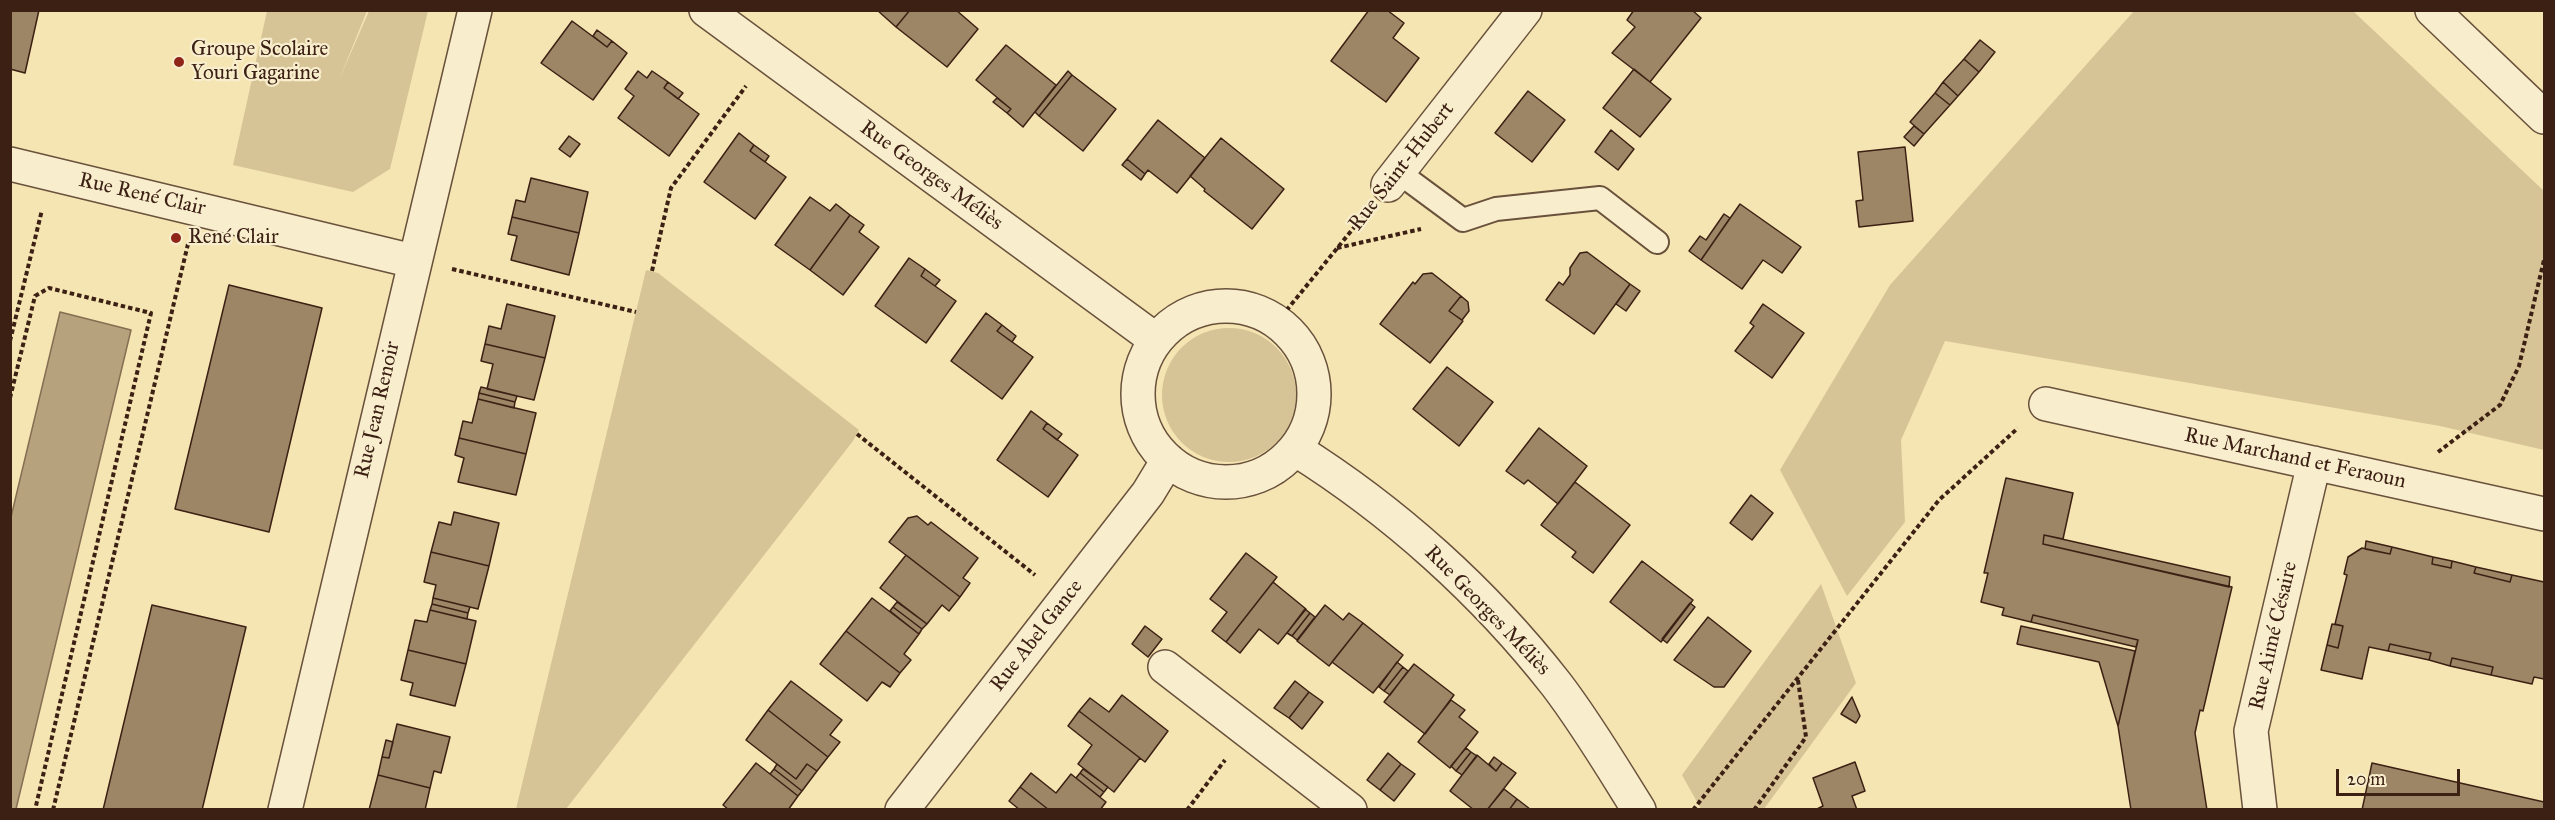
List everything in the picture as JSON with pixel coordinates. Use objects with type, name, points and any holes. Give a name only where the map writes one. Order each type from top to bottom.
[{"type":"street","name":"Rue Jean Renoir","points":[[285,810],[413,261],[475,10]]},
{"type":"street","name":"Rue Georges Méliès","points":[[706,10],[1156,340]]},
{"type":"street","name":"Rue Saint-Hubert","points":[[1393,179],[1525,10]]},
{"type":"street","points":[[2432,10],[2544,117]]},
{"type":"street","name":"Rue René Clair","points":[[10,164],[197,207],[413,261]]},
{"type":"street","points":[[1226,306],[1253,310],[1277,322],[1298,342],[1311,367],[1315,396],[1310,424],[1295,449],[1274,469],[1248,480],[1220,482],[1192,476],[1168,460],[1151,440],[1140,416],[1138,389],[1144,363],[1156,340],[1176,321],[1200,309],[1226,306]]},
{"type":"street","name":"Rue Marchand et Feraoun","points":[[2046,404],[2544,513]]},
{"type":"street","name":"Rue Georges Méliès","points":[[1295,449],[1364,495],[1429,549],[1491,610],[1556,684],[1639,810]]},
{"type":"street","name":"Rue Abel Gance","points":[[902,810],[1148,493],[1168,460]]},
{"type":"street","name":"Rue Aimé Césaire","points":[[2260,810],[2251,731],[2314,463]]},
{"type":"street","points":[[1165,666],[1350,810]]},
{"type":"lane","points":[[1393,179],[1463,220],[1496,209],[1600,198],[1657,242]]},
{"type":"path","points":[[652,271],[671,188],[768,57]]},
{"type":"path","points":[[10,341],[51,174]]},
{"type":"path","name":"Rue Saint-Hubert","points":[[1277,322],[1393,179]]},
{"type":"path","points":[[53,810],[197,207]]},
{"type":"path","points":[[1336,249],[1463,220]]},
{"type":"path","points":[[2399,482],[2500,405],[2519,366],[2544,260]]},
{"type":"path","points":[[413,261],[467,271],[636,312]]},
{"type":"path","points":[[10,398],[36,296],[49,288],[151,313],[35,810]]},
{"type":"path","points":[[1693,810],[1939,500],[2046,404]]},
{"type":"path","points":[[857,434],[1065,599]]},
{"type":"path","points":[[1754,810],[1806,737],[1798,680]]},
{"type":"path","points":[[1187,810],[1249,731]]},
{"type":"shaded area","points":[[267,11],[367,11],[339,80],[369,11],[428,11],[390,169],[353,192],[233,165]]},
{"type":"shaded area","points":[[2134,11],[2353,11],[2544,191],[2544,450],[2440,426],[1945,341],[1901,440],[1905,522],[1847,596],[1780,470],[1890,285]]},
{"type":"shaded area","points":[[646,270],[658,273],[859,430],[853,441],[566,809],[516,809]]},
{"type":"shaded area","points":[[60,312],[131,330],[16,809],[11,809],[11,517]]},
{"type":"shaded area","points":[[1229,328],[1255,333],[1277,347],[1291,369],[1296,395],[1291,421],[1277,443],[1255,457],[1229,462],[1203,457],[1181,443],[1167,421],[1162,395],[1167,369],[1181,347],[1203,333]]},
{"type":"shaded area","points":[[1821,584],[1856,683],[1764,809],[1701,809],[1682,775]]},
{"type":"building","points":[[10,10],[39,10],[25,73],[10,69]]},
{"type":"building","points":[[877,10],[910,10],[896,27]]},
{"type":"building","points":[[910,10],[956,10],[978,29],[947,67],[896,27]]},
{"type":"building","points":[[1369,10],[1387,10],[1404,23],[1393,38],[1419,58],[1386,102],[1331,61]]},
{"type":"building","points":[[1634,10],[1692,10],[1701,18],[1650,82],[1612,53],[1635,27],[1627,20]]},
{"type":"building","points":[[572,21],[607,47],[612,41],[627,53],[593,100],[541,63]]},
{"type":"building","points":[[597,30],[612,41],[607,47],[593,36]]},
{"type":"building","points":[[1980,40],[1995,52],[1979,72],[1964,59]]},
{"type":"building","points":[[1006,45],[1056,85],[1023,127],[1007,113],[1011,109],[976,80]]},
{"type":"building","points":[[1964,59],[1979,72],[1958,96],[1943,82]]},
{"type":"building","points":[[1634,69],[1671,99],[1640,137],[1603,108]]},
{"type":"building","points":[[638,71],[647,78],[652,71],[668,82],[664,88],[699,114],[669,156],[618,118],[634,96],[625,89]]},
{"type":"building","points":[[1068,71],[1072,75],[1039,116],[1035,112]]},
{"type":"building","points":[[1072,75],[1116,109],[1083,151],[1039,116]]},
{"type":"building","points":[[668,82],[683,93],[678,99],[664,88]]},
{"type":"building","points":[[1943,82],[1958,96],[1950,105],[1935,93]]},
{"type":"building","points":[[1528,91],[1565,120],[1532,162],[1495,133]]},
{"type":"building","points":[[1935,93],[1950,105],[1924,134],[1910,122]]},
{"type":"building","points":[[997,98],[1011,109],[1007,113],[993,102]]},
{"type":"building","points":[[1158,120],[1205,158],[1177,193],[1148,170],[1145,174],[1127,159]]},
{"type":"building","points":[[1914,126],[1924,134],[1914,146],[1904,137]]},
{"type":"building","points":[[1611,130],[1634,149],[1618,170],[1595,152]]},
{"type":"building","points":[[739,133],[754,145],[750,151],[786,177],[755,219],[704,182]]},
{"type":"building","points":[[569,136],[580,144],[570,157],[559,149]]},
{"type":"building","points":[[1221,138],[1284,189],[1252,229],[1204,191],[1205,189],[1190,176]]},
{"type":"building","points":[[754,145],[769,156],[765,162],[750,151]]},
{"type":"building","points":[[1905,147],[1913,221],[1859,227],[1856,201],[1863,200],[1858,152]]},
{"type":"building","points":[[1127,159],[1145,174],[1141,180],[1122,165]]},
{"type":"building","points":[[531,178],[588,192],[579,233],[512,217],[516,200],[525,202]]},
{"type":"building","points":[[810,197],[830,211],[836,204],[850,215],[810,270],[775,245]]},
{"type":"building","points":[[1740,204],[1801,247],[1782,273],[1763,260],[1742,289],[1701,260]]},
{"type":"building","points":[[1724,214],[1730,218],[1701,260],[1689,251],[1700,236],[1706,240]]},
{"type":"building","points":[[850,215],[864,225],[859,232],[879,247],[843,295],[810,270]]},
{"type":"building","points":[[512,217],[579,233],[569,275],[511,260],[517,236],[508,234]]},
{"type":"building","points":[[1587,252],[1630,284],[1594,334],[1546,300],[1559,282],[1563,285],[1580,253]]},
{"type":"building","points":[[909,258],[925,269],[921,276],[956,301],[926,343],[875,306]]},
{"type":"building","points":[[925,269],[940,280],[935,286],[921,276]]},
{"type":"building","points":[[1432,273],[1461,296],[1449,311],[1463,321],[1430,363],[1380,324],[1413,282],[1415,284],[1423,274]]},
{"type":"building","points":[[1630,284],[1640,291],[1626,311],[1616,304]]},
{"type":"building","points":[[229,285],[322,308],[269,532],[175,509]]},
{"type":"building","points":[[1461,296],[1468,302],[1469,311],[1462,320],[1449,311]]},
{"type":"building","points":[[507,304],[555,316],[545,358],[485,344],[489,326],[501,329]]},
{"type":"building","points":[[1763,304],[1804,333],[1772,378],[1735,351],[1754,326],[1750,323]]},
{"type":"building","points":[[986,313],[1002,325],[997,331],[1033,357],[1002,399],[951,361]]},
{"type":"building","points":[[1002,325],[1016,336],[1012,342],[997,331]]},
{"type":"building","points":[[485,344],[545,358],[534,400],[487,389],[493,364],[481,361]]},
{"type":"building","points":[[1447,367],[1493,402],[1459,446],[1413,409]]},
{"type":"building","points":[[481,387],[517,396],[515,402],[479,393]]},
{"type":"building","points":[[479,393],[515,402],[514,408],[478,399]]},
{"type":"building","points":[[478,399],[536,413],[526,454],[459,438],[463,421],[472,423]]},
{"type":"building","points":[[1031,411],[1047,423],[1043,429],[1078,455],[1048,497],[997,460]]},
{"type":"building","points":[[1047,423],[1062,434],[1057,440],[1043,429]]},
{"type":"building","points":[[1539,428],[1587,466],[1558,504],[1528,480],[1524,484],[1506,471]]},
{"type":"building","points":[[459,438],[526,454],[516,495],[458,482],[464,458],[455,455]]},
{"type":"building","points":[[2006,478],[2073,493],[2063,539],[2044,535],[2043,544],[2232,587],[2203,711],[2200,710],[2195,733],[2207,810],[2131,810],[2118,726],[2138,640],[2033,615],[2031,622],[2002,615],[2004,608],[1981,602],[1988,573],[1984,573]]},
{"type":"building","points":[[1575,482],[1630,525],[1593,573],[1572,557],[1576,552],[1541,525]]},
{"type":"building","points":[[1751,495],[1773,513],[1752,540],[1730,523]]},
{"type":"building","points":[[454,512],[499,523],[489,566],[431,552],[439,522],[451,525]]},
{"type":"building","points":[[917,516],[928,525],[931,522],[978,558],[963,578],[970,583],[960,597],[889,542],[908,518]]},
{"type":"building","points":[[2044,535],[2230,577],[2229,587],[2043,544]]},
{"type":"building","points":[[2366,541],[2392,547],[2390,554],[2365,549]]},
{"type":"building","points":[[2392,547],[2433,557],[2432,564],[2451,568],[2452,561],[2476,567],[2474,573],[2510,582],[2512,575],[2544,582],[2544,679],[2534,677],[2532,684],[2491,675],[2493,667],[2452,658],[2450,666],[2429,660],[2431,653],[2390,644],[2388,651],[2369,647],[2362,679],[2321,670],[2327,645],[2338,648],[2343,626],[2335,624],[2347,575],[2344,574],[2348,557],[2362,548],[2390,554]]},
{"type":"building","points":[[431,552],[489,566],[478,609],[433,598],[436,585],[424,582]]},
{"type":"building","points":[[1246,553],[1277,577],[1226,642],[1212,631],[1227,612],[1210,599]]},
{"type":"building","points":[[906,555],[960,597],[949,611],[942,605],[927,624],[880,588]]},
{"type":"building","points":[[2433,557],[2452,561],[2451,568],[2432,564]]},
{"type":"building","points":[[1642,561],[1693,600],[1661,642],[1610,602]]},
{"type":"building","points":[[2476,567],[2512,575],[2510,582],[2474,573]]},
{"type":"building","points":[[1273,582],[1306,609],[1278,644],[1259,629],[1240,653],[1226,642]]},
{"type":"building","points":[[433,598],[470,607],[468,613],[432,604]]},
{"type":"building","points":[[872,598],[919,634],[904,654],[911,660],[900,673],[846,631]]},
{"type":"building","points":[[897,602],[927,624],[922,629],[893,607]]},
{"type":"building","points":[[1690,603],[1695,607],[1667,643],[1662,639]]},
{"type":"building","points":[[432,604],[468,613],[467,619],[430,610]]},
{"type":"building","points":[[152,605],[246,627],[202,810],[103,810]]},
{"type":"building","points":[[1325,605],[1343,620],[1349,613],[1363,623],[1329,666],[1297,641]]},
{"type":"building","points":[[893,607],[922,629],[919,634],[890,611]]},
{"type":"building","points":[[1305,609],[1310,613],[1292,636],[1287,633]]},
{"type":"building","points":[[430,610],[476,621],[466,664],[408,650],[415,620],[427,622]]},
{"type":"building","points":[[1310,613],[1315,617],[1297,640],[1292,636]]},
{"type":"building","points":[[2033,615],[2138,640],[2136,647],[2031,622]]},
{"type":"building","points":[[1708,617],[1751,651],[1724,687],[1714,687],[1674,660]]},
{"type":"building","points":[[1363,623],[1403,655],[1373,693],[1332,662]]},
{"type":"building","points":[[2332,624],[2343,626],[2338,648],[2327,645]]},
{"type":"building","points":[[1145,626],[1162,639],[1148,657],[1132,644]]},
{"type":"building","points":[[2021,626],[2135,651],[2118,726],[2099,662],[2017,644]]},
{"type":"building","points":[[846,631],[900,673],[890,687],[882,682],[867,701],[820,664]]},
{"type":"building","points":[[2390,644],[2431,653],[2429,660],[2388,651]]},
{"type":"building","points":[[408,650],[466,664],[455,706],[410,695],[413,683],[401,680]]},
{"type":"building","points":[[2452,658],[2493,667],[2491,675],[2450,666]]},
{"type":"building","points":[[1397,662],[1403,667],[1384,691],[1379,687]]},
{"type":"building","points":[[1414,664],[1454,695],[1425,734],[1384,702]]},
{"type":"building","points":[[1403,667],[1408,671],[1390,695],[1384,691]]},
{"type":"building","points":[[791,681],[842,720],[830,735],[840,742],[828,757],[768,710]]},
{"type":"building","points":[[1295,681],[1309,692],[1289,718],[1274,708]]},
{"type":"building","points":[[1309,692],[1323,702],[1302,729],[1289,718]]},
{"type":"building","points":[[1122,695],[1168,731],[1145,762],[1079,711],[1090,698],[1109,712]]},
{"type":"building","points":[[1852,697],[1860,716],[1856,723],[1841,714]]},
{"type":"building","points":[[1451,700],[1465,710],[1459,717],[1478,732],[1450,768],[1418,742]]},
{"type":"building","points":[[768,710],[828,757],[817,771],[807,764],[796,779],[746,740]]},
{"type":"building","points":[[1079,711],[1140,758],[1114,792],[1078,764],[1092,745],[1068,726]]},
{"type":"building","points":[[397,724],[450,737],[441,773],[434,771],[430,788],[378,775],[382,757],[389,758]]},
{"type":"building","points":[[386,740],[393,742],[389,758],[382,757]]},
{"type":"building","points":[[1466,748],[1471,752],[1456,771],[1451,766]]},
{"type":"building","points":[[1471,752],[1477,756],[1462,775],[1456,771]]},
{"type":"building","points":[[1388,753],[1401,764],[1380,790],[1367,780]]},
{"type":"building","points":[[1477,755],[1496,771],[1502,763],[1516,773],[1487,810],[1474,810],[1450,791]]},
{"type":"building","points":[[1494,757],[1502,763],[1496,771],[1489,764]]},
{"type":"building","points":[[1855,762],[1865,791],[1852,796],[1857,810],[1815,810],[1823,806],[1813,778]]},
{"type":"building","points":[[756,763],[798,796],[788,810],[729,810],[723,805]]},
{"type":"building","points":[[2372,763],[2544,802],[2544,810],[2362,810]]},
{"type":"building","points":[[777,764],[796,779],[807,764],[817,771],[802,791],[774,769]]},
{"type":"building","points":[[1401,764],[1415,774],[1394,801],[1380,790]]},
{"type":"building","points":[[774,769],[802,791],[798,796],[770,774]]},
{"type":"building","points":[[1083,769],[1108,787],[1104,792],[1080,773]]},
{"type":"building","points":[[1031,773],[1056,793],[1071,774],[1106,802],[1100,810],[1049,810],[1020,787]]},
{"type":"building","points":[[1080,773],[1104,792],[1100,797],[1076,778]]},
{"type":"building","points":[[378,775],[430,788],[425,810],[369,810]]},
{"type":"building","points":[[1020,787],[1049,810],[1020,810],[1009,801]]},
{"type":"building","points":[[1504,789],[1517,799],[1509,810],[1487,810]]},
{"type":"building","points":[[1517,799],[1530,809],[1530,810],[1509,810]]},
{"type":"place","name":"Groupe Scolaire Youri Gagarine","points":[[179,62]]},
{"type":"place","name":"René Clair","points":[[176,238]]}]
